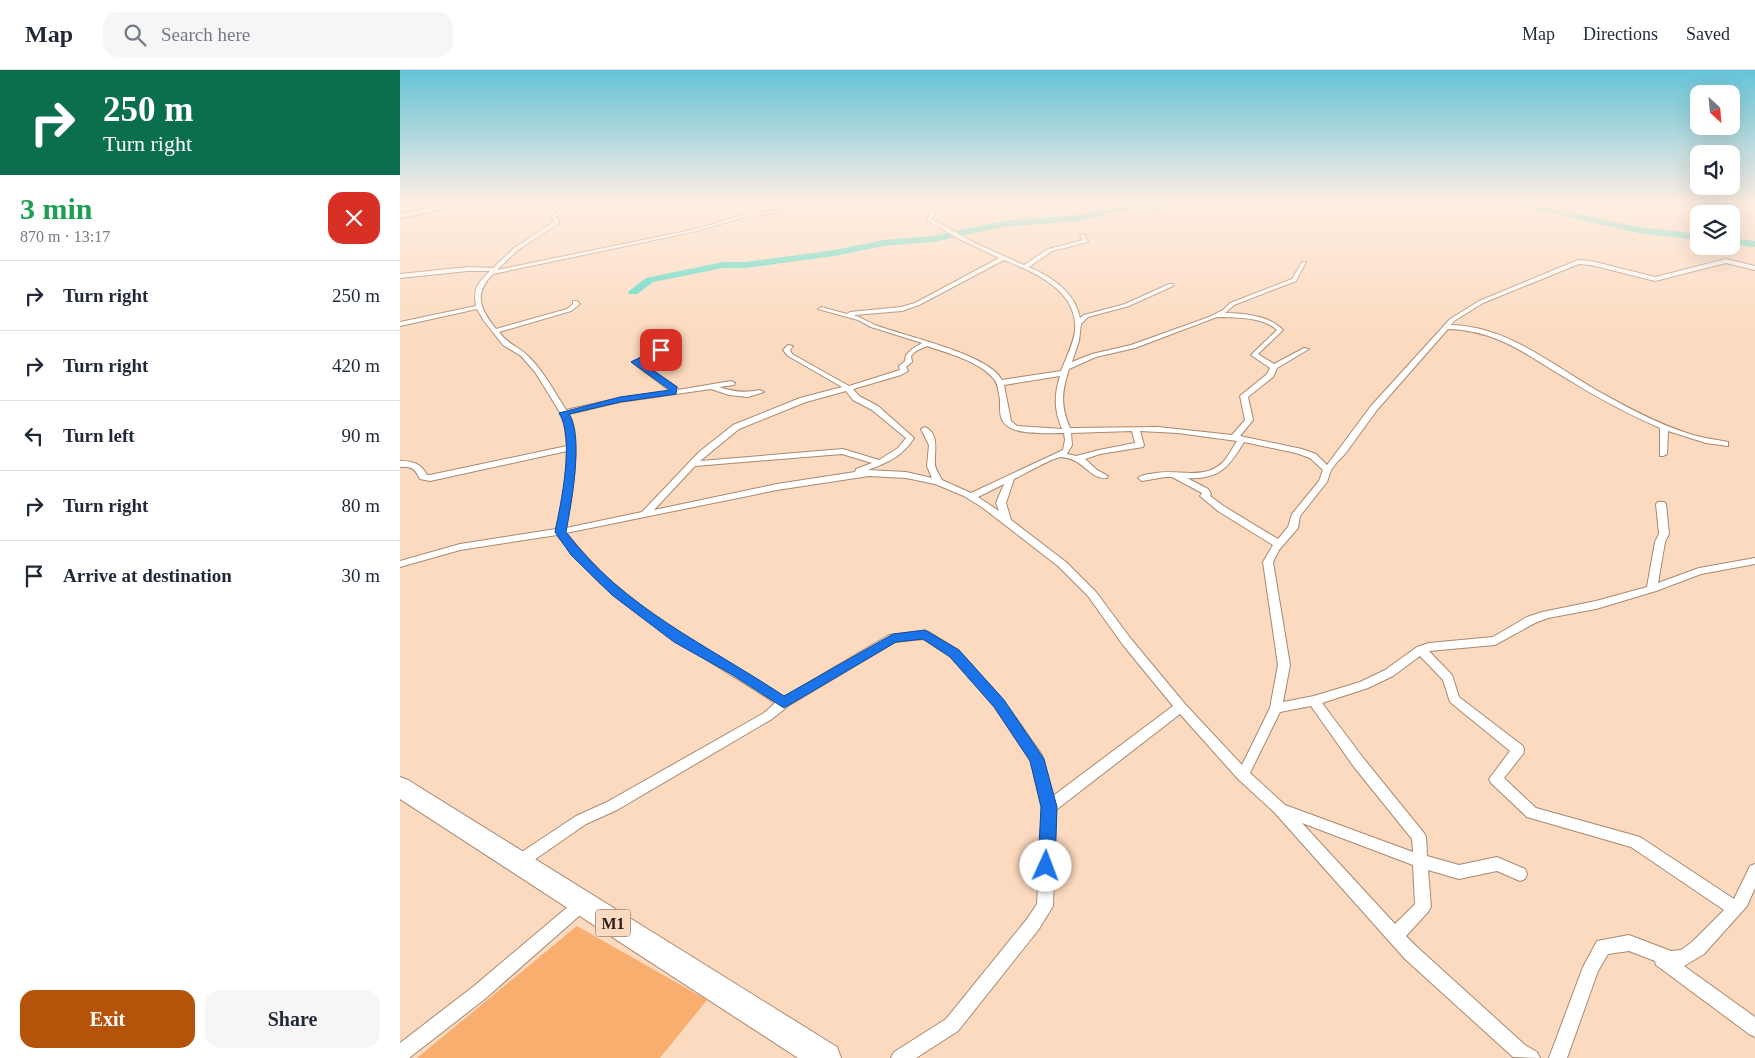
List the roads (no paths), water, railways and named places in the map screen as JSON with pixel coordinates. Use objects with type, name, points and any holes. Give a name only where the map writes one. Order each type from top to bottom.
[{"type":"highway","name":"M1","points":[[400,787],[517,864],[826,1058]]},
{"type":"street","points":[[519,247],[480,285],[477,292],[479,307],[486,320],[505,344],[523,355],[538,371],[568,419],[571,448],[569,488],[560,532],[575,552],[616,592],[644,614],[678,639],[736,671],[784,703]]},
{"type":"street","points":[[400,276],[468,269],[493,271],[612,247]]},
{"type":"street","points":[[972,496],[1062,455],[1069,447],[1070,437],[1059,409],[1060,388],[1073,352],[1078,323],[1076,312],[1068,298],[1049,280],[1026,266],[979,247]]},
{"type":"street","points":[[1026,266],[1050,250],[1062,247]]},
{"type":"street","points":[[844,315],[902,309],[917,304],[1003,258]]},
{"type":"street","points":[[1243,775],[1276,708],[1284,665],[1268,562],[1279,544],[1293,528],[1295,516],[1323,482],[1327,470],[1374,408],[1448,327],[1452,320],[1481,302],[1578,262],[1591,263],[1655,279],[1726,261],[1755,268]]},
{"type":"street","points":[[1000,383],[1066,370],[1094,355],[1133,347],[1211,318],[1225,311],[1232,304],[1294,280],[1304,263]]},
{"type":"street","points":[[1078,323],[1086,316],[1127,305],[1171,285]]},
{"type":"street","points":[[496,331],[562,312],[575,307],[577,304],[575,302]]},
{"type":"street","points":[[400,324],[479,307]]},
{"type":"street","points":[[821,309],[860,319],[873,326],[927,343],[985,366],[998,377],[1004,399],[1004,416],[1008,425],[1031,431],[1067,432],[1136,429],[1193,431],[1307,454],[1313,456],[1327,470]]},
{"type":"street","points":[[1211,318],[1233,314],[1270,323],[1278,327],[1280,330],[1273,341],[1259,348],[1254,355],[1274,367]]},
{"type":"street","points":[[1448,327],[1481,331],[1528,350],[1596,392],[1664,426],[1702,442],[1725,444]]},
{"type":"street","points":[[657,342],[661,350],[660,352],[635,362],[674,389],[674,392]]},
{"type":"street","points":[[645,515],[692,464],[745,422],[803,400],[899,374],[904,371],[902,366],[909,362],[908,356],[914,350],[927,343]]},
{"type":"street","points":[[790,346],[786,350],[790,355],[848,388],[856,398],[875,408],[910,438],[906,446],[896,454],[880,463],[849,475]]},
{"type":"street","points":[[1142,478],[1173,474],[1195,476],[1212,473],[1227,463],[1249,420],[1244,396],[1270,375],[1274,367],[1306,349]]},
{"type":"street","points":[[564,413],[620,400],[731,383]]},
{"type":"street","points":[[708,388],[748,395],[760,392]]},
{"type":"street","points":[[1663,454],[1664,426]]},
{"type":"street","points":[[926,429],[933,445],[931,466],[938,482]]},
{"type":"street","points":[[1062,455],[1079,458],[1099,452],[1140,445],[1136,429]]},
{"type":"street","points":[[400,464],[416,465],[423,477],[430,478],[571,448]]},
{"type":"street","points":[[692,464],[843,451],[880,463]]},
{"type":"street","points":[[1079,458],[1094,472],[1104,476]]},
{"type":"street","points":[[400,564],[415,558],[493,541],[560,532],[849,475],[887,473],[938,482],[972,496],[1073,574],[1181,707],[1243,775],[1279,808],[1395,936],[1418,960],[1519,1051],[1532,1058]]},
{"type":"street","points":[[1173,474],[1205,492],[1207,494],[1204,496],[1220,510],[1256,527],[1279,544]]},
{"type":"street","points":[[1008,524],[1001,509],[1001,503],[1010,479]]},
{"type":"street","points":[[1652,589],[1660,542],[1664,534],[1661,504]]},
{"type":"street","points":[[1276,708],[1314,701],[1364,685],[1389,673],[1421,650],[1434,646],[1495,641],[1531,620],[1546,615],[1596,605],[1652,589],[1699,571],[1755,561]]},
{"type":"street","points":[[517,864],[581,820],[636,792],[768,716],[784,703],[893,638],[925,635],[954,653],[999,703],[1037,759],[1049,807],[1045,906],[1033,924],[952,1025],[910,1054],[900,1058]]},
{"type":"street","points":[[1421,650],[1448,678],[1454,699],[1518,750],[1496,778],[1532,812],[1635,842],[1736,909]]},
{"type":"street","points":[[1314,701],[1359,763],[1420,837],[1423,907],[1395,936]]},
{"type":"street","points":[[1049,807],[1181,707]]},
{"type":"street","points":[[1279,808],[1420,861],[1459,872],[1497,864],[1520,874]]},
{"type":"street","points":[[1558,1058],[1591,967],[1603,947],[1629,943],[1671,959],[1683,958],[1698,948],[1736,909],[1742,901],[1755,871]]},
{"type":"street","points":[[400,1054],[480,992],[582,904]]},
{"type":"street","points":[[1656,954],[1755,1028]]},
{"type":"waterway","points":[[633,292],[650,280],[723,265],[745,265],[835,253],[863,247]]}]
